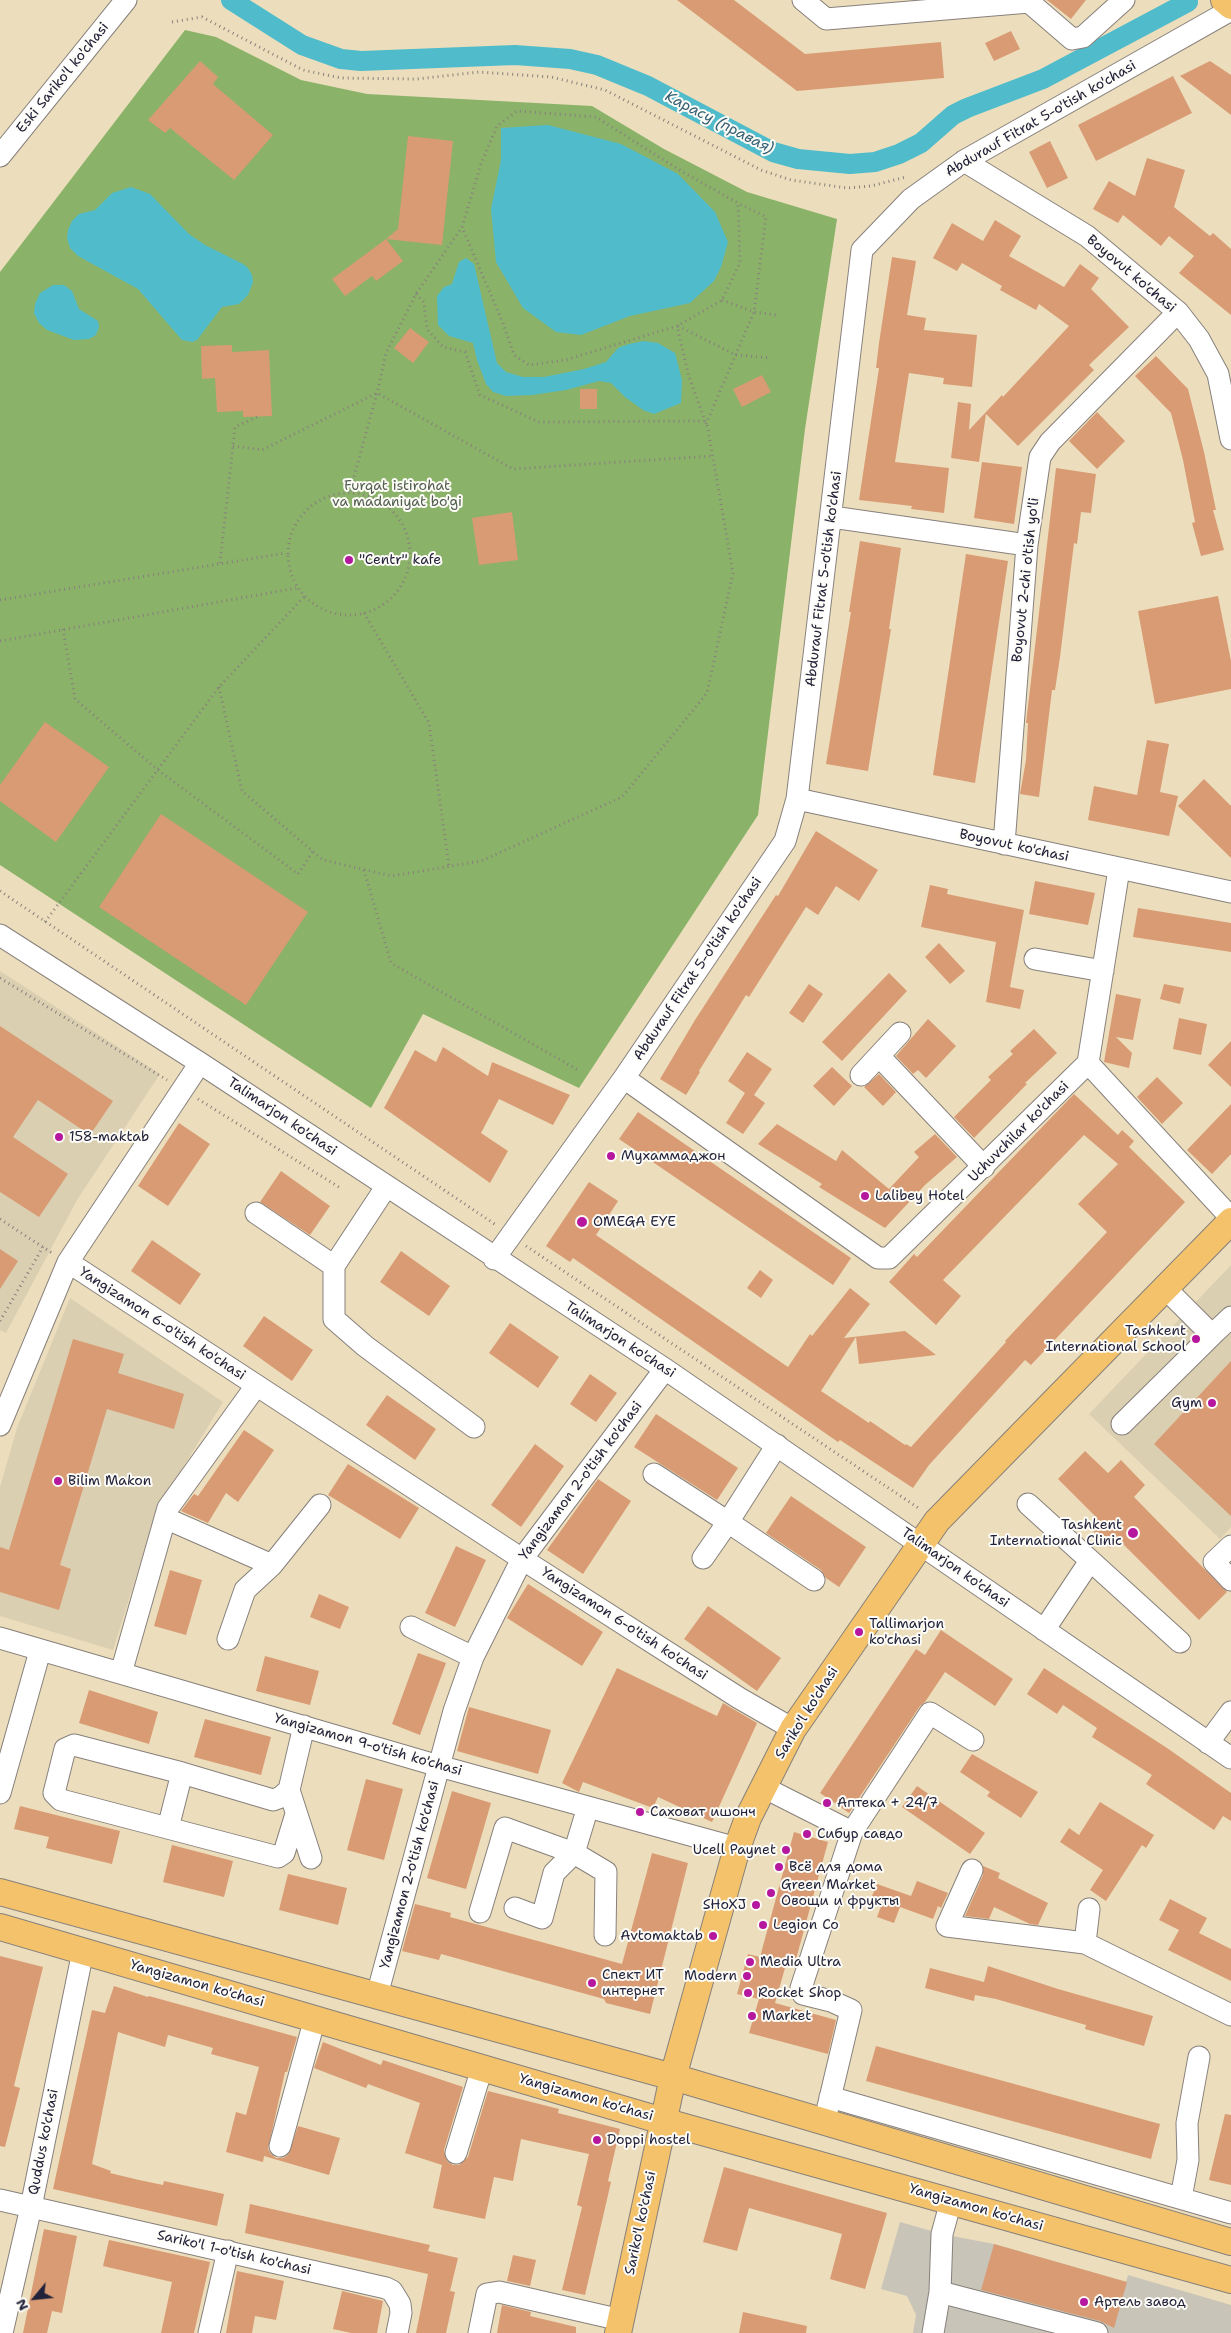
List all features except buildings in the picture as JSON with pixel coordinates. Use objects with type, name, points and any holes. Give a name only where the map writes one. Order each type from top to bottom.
[{"type":"main road","name":"Sariko'l ko'chasi","points":[[620,2326],[673,2077],[736,1848],[763,1787],[793,1729],[919,1544],[937,1521],[1231,1219]]},
{"type":"main road","points":[[0,1892],[673,2077],[1103,2206],[1231,2242]]},
{"type":"main road","points":[[83,1951],[91,1916]]},
{"type":"main road","name":"Yangizamon ko'chasi","points":[[0,1927],[663,2121],[1231,2280]]},
{"type":"main road","points":[[1094,2242],[1103,2206]]},
{"type":"street","name":"Eski Sariko'l ko'chasi","points":[[0,156],[126,0]]},
{"type":"street","points":[[803,0],[826,19],[1028,1],[1072,39],[1083,37],[1124,0]]},
{"type":"street","name":"Abdurauf Fitrat 5-o'tish ko'chasi","points":[[494,1259],[624,1078],[785,841],[797,798],[832,517],[862,250],[911,199],[964,161],[1228,5]]},
{"type":"street","name":"Boyovut ko'chasi","points":[[964,161],[1087,236],[1178,312],[1199,339],[1218,374],[1231,440]]},
{"type":"street","name":"Boyovut 2-chi o'tish yo'li","points":[[1004,844],[1027,545],[1040,457],[1050,442],[1178,312]]},
{"type":"street","points":[[832,517],[1027,545]]},
{"type":"street","name":"Boyovut ko'chasi","points":[[797,798],[1231,892]]},
{"type":"street","points":[[1119,869],[1088,1063],[1231,1219]]},
{"type":"street","name":"Talimarjon ko'chasi","points":[[0,935],[200,1063],[494,1259],[665,1369],[1231,1758]]},
{"type":"street","points":[[1035,959],[1103,971]]},
{"type":"street","points":[[861,1075],[900,1033]]},
{"type":"street","points":[[879,1056],[984,1167]]},
{"type":"street","points":[[0,1423],[68,1262],[200,1063]]},
{"type":"street","name":"Uchuvchilar ko'chasi","points":[[624,1078],[878,1258],[889,1258],[1088,1063]]},
{"type":"street","points":[[386,1187],[334,1266],[334,1319],[365,1346],[474,1428]]},
{"type":"street","points":[[256,1214],[334,1266]]},
{"type":"street","name":"Yangizamon 6-o'tish ko'chasi","points":[[68,1262],[522,1559],[739,1698],[793,1729]]},
{"type":"street","points":[[1165,1288],[1212,1335]]},
{"type":"street","points":[[1122,1424],[1231,1316]]},
{"type":"street","name":"Yangizamon 2-o'tish ko'chasi","points":[[377,1995],[454,1710],[473,1657],[522,1559],[665,1369]]},
{"type":"street","name":"Yangizamon 6-o'tish ko'chasi","points":[[121,1673],[168,1508],[256,1386]]},
{"type":"street","points":[[704,1558],[777,1445]]},
{"type":"street","points":[[654,1474],[814,1580]]},
{"type":"street","points":[[228,1639],[245,1590],[272,1565],[320,1504]]},
{"type":"street","points":[[1028,1504],[1180,1642]]},
{"type":"street","points":[[165,1518],[272,1565]]},
{"type":"street","points":[[1231,1546],[1214,1562],[1231,1580]]},
{"type":"street","points":[[1044,1630],[1090,1561]]},
{"type":"street","points":[[411,1627],[473,1657]]},
{"type":"street","name":"Yangizamon 9-o'tish ko'chasi","points":[[0,1638],[439,1766],[736,1848]]},
{"type":"street","points":[[0,1793],[40,1651]]},
{"type":"street","points":[[1208,1743],[1231,1712]]},
{"type":"street","points":[[824,2122],[851,2010],[831,2001],[803,1994],[801,1988],[852,1832],[930,1713],[972,1740]]},
{"type":"street","points":[[304,1726],[289,1790],[311,1858]]},
{"type":"street","points":[[289,1790],[281,1797],[273,1800],[182,1772],[74,1745],[65,1749],[54,1793],[61,1800],[278,1857],[284,1853],[288,1845],[296,1814]]},
{"type":"street","points":[[168,1828],[182,1772]]},
{"type":"street","points":[[763,1787],[852,1832]]},
{"type":"street","points":[[515,1908],[542,1918],[554,1873],[574,1853],[588,1807]]},
{"type":"street","points":[[480,1912],[505,1828],[574,1853],[606,1872],[605,1935]]},
{"type":"street","points":[[972,1870],[948,1926],[1085,1943],[1231,2015]]},
{"type":"street","points":[[1085,1943],[1089,1908]]},
{"type":"street","name":"Quddus ko'chasi","points":[[2,2333],[31,2207],[83,1951]]},
{"type":"street","points":[[280,2146],[315,2018]]},
{"type":"street","points":[[1181,2198],[1188,2160],[1187,2123],[1199,2057]]},
{"type":"street","points":[[456,2153],[482,2068]]},
{"type":"street","points":[[830,2097],[1231,2213]]},
{"type":"street","name":"Sariko'l 1-o'tish ko'chasi","points":[[0,2200],[386,2288],[392,2292],[400,2304],[401,2313],[397,2333]]},
{"type":"street","points":[[933,2333],[940,2292],[942,2234],[950,2200]]},
{"type":"street","points":[[209,2333],[228,2251]]},
{"type":"street","points":[[479,2333],[487,2294],[500,2292],[620,2326]]},
{"type":"street","points":[[940,2292],[1097,2333]]},
{"type":"path","points":[[172,22],[202,17],[303,70],[341,78],[417,79],[479,72],[551,77],[605,90],[761,170],[790,180],[847,188],[871,186],[913,175]]},
{"type":"path","points":[[350,491],[386,354],[416,294],[462,227],[481,164],[497,126],[516,111],[596,117],[681,171],[766,217],[754,312],[705,423]]},
{"type":"path","points":[[462,227],[503,323],[514,355],[529,365],[565,360],[678,326],[722,300],[740,263],[738,203]]},
{"type":"path","points":[[416,294],[424,302],[427,330],[443,347],[465,352],[480,395],[539,422],[705,423]]},
{"type":"path","points":[[722,300],[754,312],[776,315]]},
{"type":"path","points":[[678,326],[736,354],[771,358]]},
{"type":"path","points":[[219,686],[242,791],[323,860],[392,876],[481,861],[622,797],[707,693],[733,573],[705,423],[689,377],[678,326]]},
{"type":"path","points":[[233,446],[262,450],[377,393]]},
{"type":"path","points":[[377,393],[513,470],[712,456]]},
{"type":"path","points":[[220,563],[235,427],[257,417]]},
{"type":"path","points":[[350,491],[374,496],[400,518],[411,550],[408,574],[396,595],[371,612],[344,616],[321,609],[304,597],[297,588],[286,553],[293,524],[321,497],[350,491]]},
{"type":"path","points":[[0,600],[286,553]]},
{"type":"path","points":[[0,641],[297,588]]},
{"type":"path","points":[[45,922],[219,686],[304,597]]},
{"type":"path","points":[[364,613],[429,723],[449,866]]},
{"type":"path","points":[[63,630],[75,699],[158,770],[298,874],[313,851]]},
{"type":"path","points":[[364,869],[391,963],[578,1070]]},
{"type":"path","points":[[0,891],[937,1521]]},
{"type":"path","points":[[0,1219],[68,1262]]},
{"type":"path","points":[[0,1321],[43,1246]]},
{"type":"shaded area","name":"158-maktab","points":[[0,971],[160,1074],[77,1200],[6,1333],[0,1330]]},
{"type":"shaded area","name":"Tashkent International School","points":[[1231,1265],[1231,1527],[1220,1539],[1089,1414]]},
{"type":"shaded area","points":[[70,1298],[223,1402],[157,1510],[113,1650],[0,1616],[0,1487],[17,1428]]},
{"type":"shaded area","points":[[900,2222],[942,2234],[994,2244],[1126,2282],[1128,2275],[1231,2305],[1231,2333],[913,2333],[916,2315],[907,2296],[881,2289]]},
{"type":"green space","name":"Furqat istirohat va madaniyat bo'gi","points":[[185,30],[216,37],[301,80],[367,94],[592,106],[664,149],[747,192],[837,219],[805,429],[758,815],[579,1088],[423,1014],[371,1108],[0,865],[0,272]]},
{"type":"water","points":[[548,125],[621,144],[678,174],[715,212],[728,242],[721,267],[714,281],[690,303],[630,316],[581,335],[556,332],[523,308],[496,262],[491,209],[501,160],[501,128]]},
{"type":"water","points":[[131,187],[150,194],[189,234],[205,245],[243,264],[252,275],[253,282],[248,295],[239,304],[222,307],[197,340],[192,342],[182,340],[138,289],[78,256],[70,248],[67,238],[68,230],[72,221],[79,214],[95,210],[112,193]]},
{"type":"water","points":[[466,258],[474,264],[497,363],[506,372],[523,377],[544,377],[584,369],[606,362],[618,348],[629,344],[644,341],[658,343],[675,353],[682,380],[681,403],[654,414],[643,410],[625,397],[611,383],[599,381],[566,390],[532,395],[506,396],[493,392],[486,384],[473,343],[449,336],[438,325],[437,296],[444,287],[452,284],[459,262]]},
{"type":"water","points":[[53,285],[64,285],[72,291],[79,309],[98,321],[99,327],[96,335],[89,339],[74,340],[47,330],[39,323],[34,313],[35,304],[40,293]]},
{"type":"waterway","name":"Карасу (правая)","points":[[231,0],[302,45],[341,59],[361,61],[515,55],[570,59],[597,65],[648,86],[773,152],[798,159],[850,164],[875,162],[899,154],[921,143],[953,115],[1043,79],[1188,2]]},
{"type":"place","name":"\"Centr\" kafe","points":[[349,560]]},
{"type":"place","name":"158-maktab","points":[[59,1137]]},
{"type":"place","name":"Мухаммаджон","points":[[611,1156]]},
{"type":"place","name":"Lalibey Hotel","points":[[865,1196]]},
{"type":"place","name":"OMEGA EYE","points":[[582,1222]]},
{"type":"place","name":"Tashkent International School","points":[[1196,1339]]},
{"type":"place","name":"Gym","points":[[1212,1403]]},
{"type":"place","name":"Bilim Makon","points":[[58,1481]]},
{"type":"place","name":"Tashkent International Clinic","points":[[1133,1533]]},
{"type":"place","name":"Tallimarjon ko'chasi","points":[[859,1632]]},
{"type":"place","name":"Аптека + 24/7","points":[[827,1803]]},
{"type":"place","name":"Саховат ишонч","points":[[640,1812]]},
{"type":"place","name":"Сибур савдо","points":[[807,1834]]},
{"type":"place","name":"Ucell Paynet","points":[[786,1850]]},
{"type":"place","name":"Всё для дома","points":[[779,1867]]},
{"type":"place","name":"Green Market Овощи и фрукты","points":[[771,1893]]},
{"type":"place","name":"SHoXJ","points":[[756,1905]]},
{"type":"place","name":"Legion Co","points":[[763,1925]]},
{"type":"place","name":"Avtomaktab","points":[[713,1936]]},
{"type":"place","name":"Media Ultra","points":[[750,1962]]},
{"type":"place","name":"Modern","points":[[747,1976]]},
{"type":"place","name":"Спект ИТ интернет","points":[[592,1983]]},
{"type":"place","name":"Rocket Shop","points":[[748,1993]]},
{"type":"place","name":"Market","points":[[752,2016]]},
{"type":"place","name":"Doppi hostel","points":[[597,2140]]},
{"type":"place","name":"Артель завод","points":[[1084,2302]]}]
